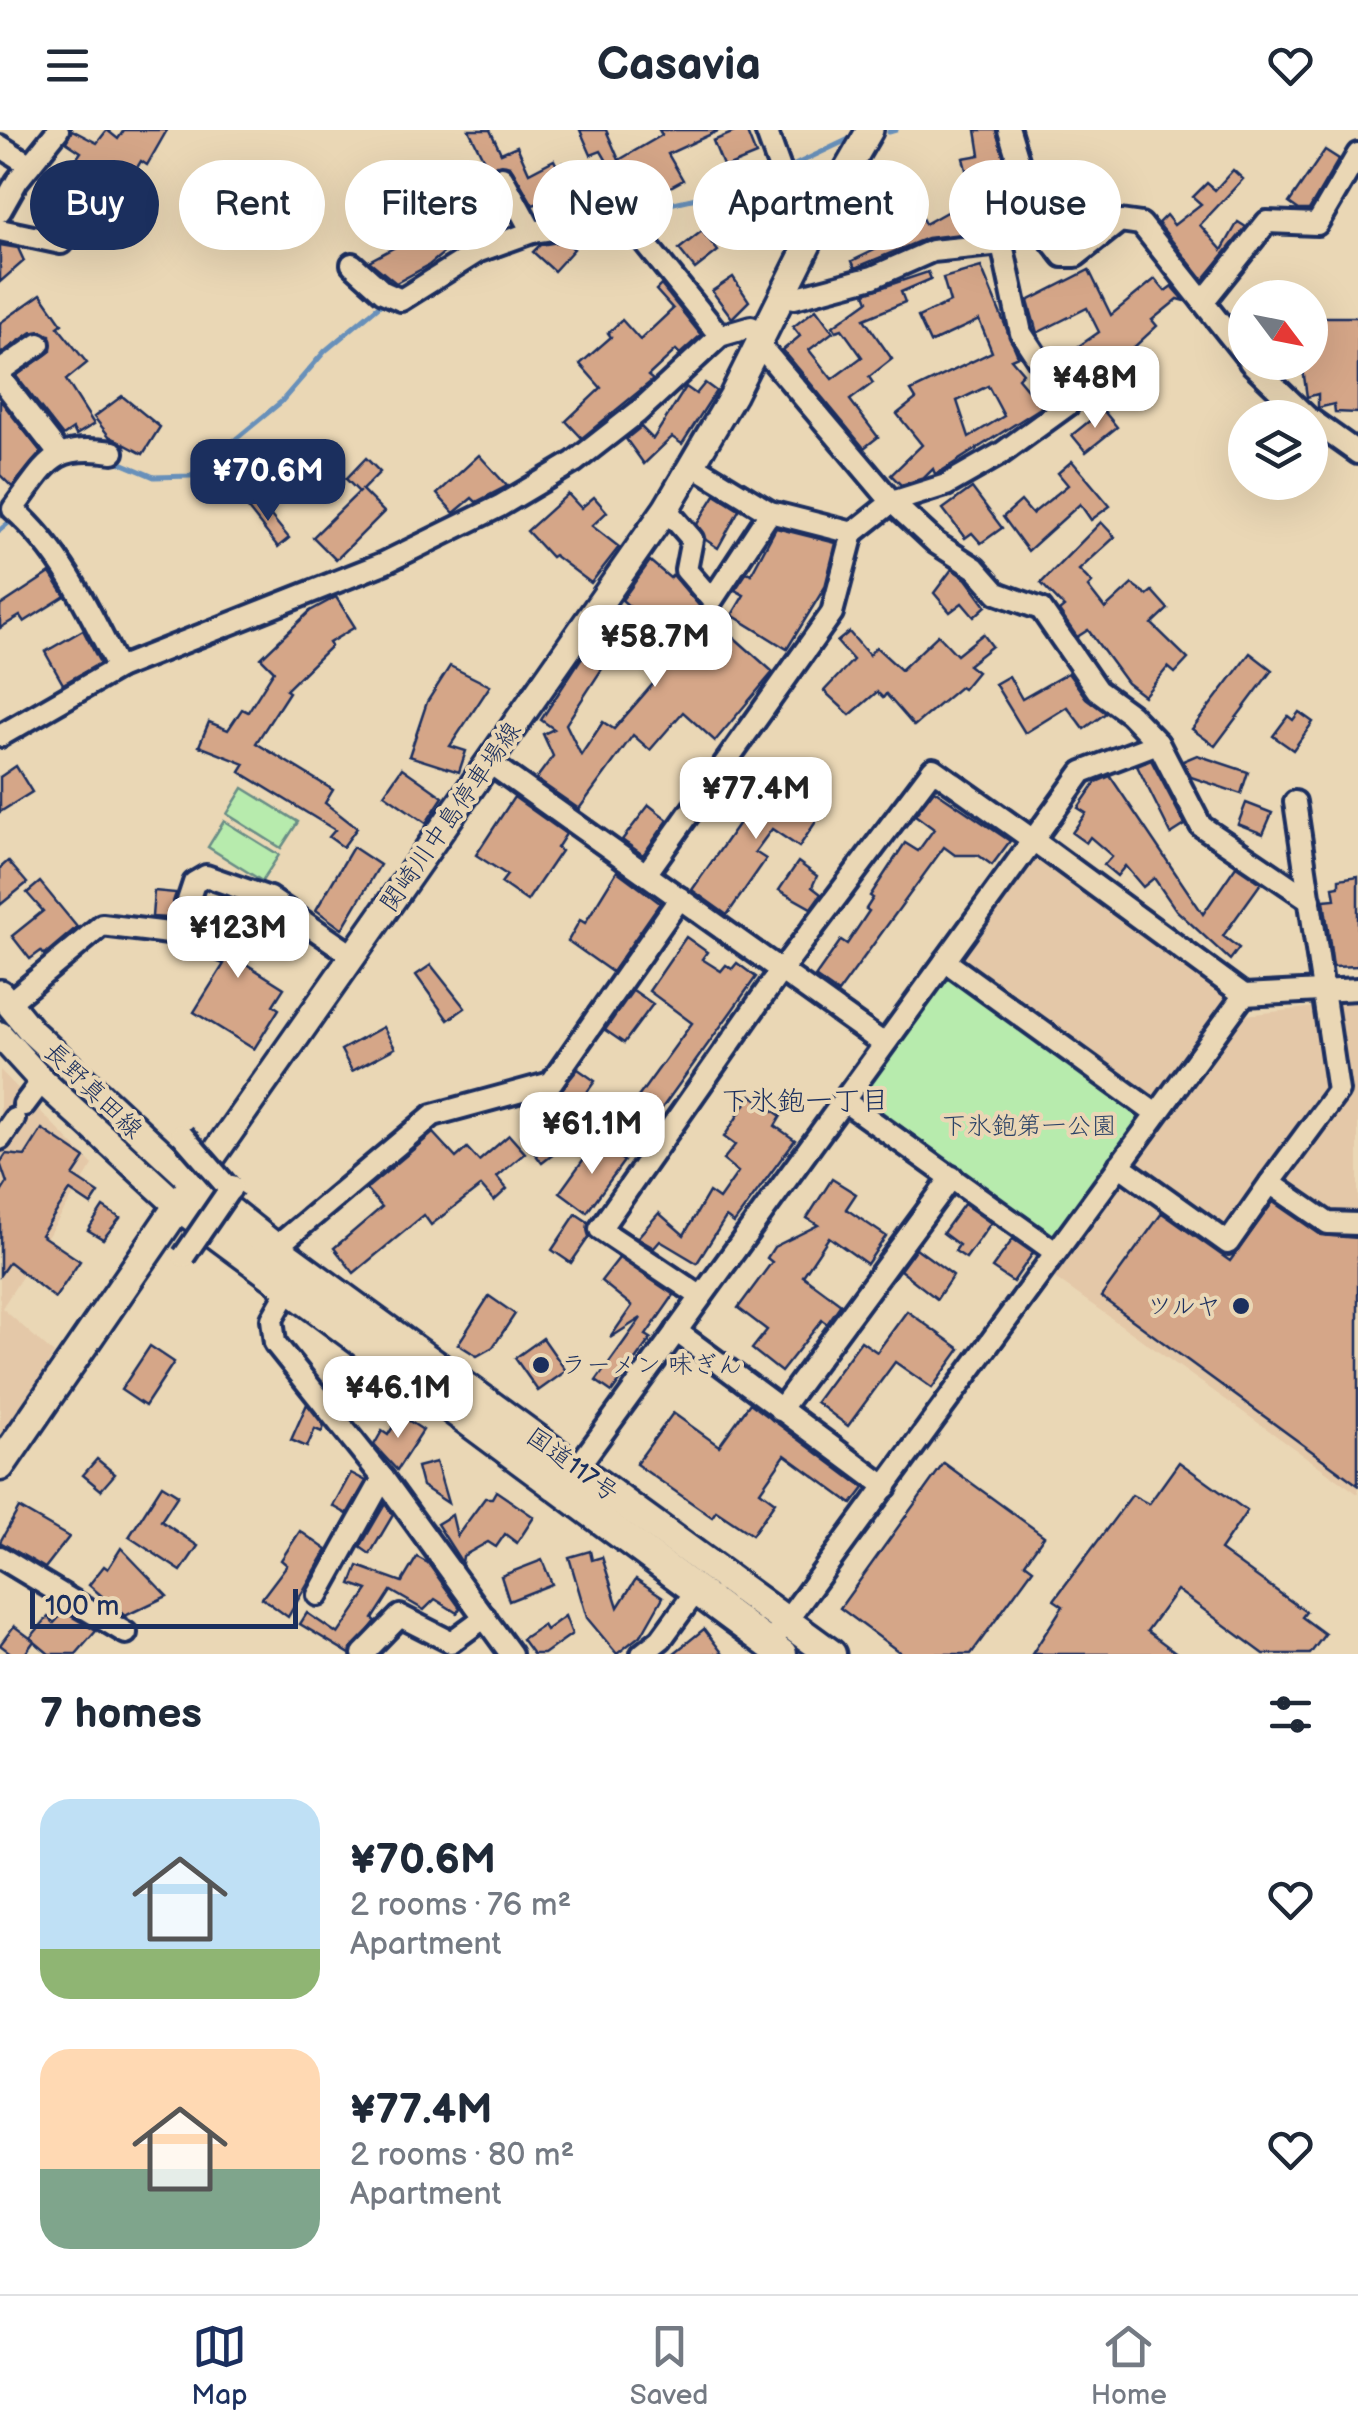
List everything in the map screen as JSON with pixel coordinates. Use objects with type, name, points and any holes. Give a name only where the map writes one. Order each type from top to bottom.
[{"type":"highway","name":"国道117号","points":[[194,1182],[275,1248],[831,1654]]},
{"type":"highway","points":[[0,1466],[194,1182]]},
{"type":"highway","name":"国道117号","points":[[177,1206],[776,1649]]},
{"type":"main road","name":"関崎川中島停車場線","points":[[854,160],[870,130]]},
{"type":"main road","name":"関崎川中島停車場線","points":[[194,1182],[666,508],[761,342],[806,250]]},
{"type":"main road","name":"長野真田線","points":[[5,998],[32,1032],[194,1182]]},
{"type":"main road","name":"長野真田線","points":[[0,1035],[42,1082],[177,1206]]},
{"type":"street","points":[[34,160],[58,130]]},
{"type":"street","points":[[766,130],[776,160]]},
{"type":"street","points":[[1009,130],[1018,160]]},
{"type":"street","points":[[0,146],[30,165],[0,211]]},
{"type":"street","points":[[1204,302],[1267,222],[1317,224],[1358,154]]},
{"type":"street","points":[[513,197],[532,232]]},
{"type":"street","points":[[352,264],[388,296],[479,251],[532,232],[625,218],[720,336]]},
{"type":"street","points":[[1121,221],[1141,224],[1228,333]]},
{"type":"street","points":[[0,230],[30,236]]},
{"type":"street","points":[[785,292],[794,298],[873,277],[932,252],[950,250]]},
{"type":"street","points":[[646,874],[832,613],[853,532],[892,502],[946,485],[1068,405],[1021,333],[1003,250]]},
{"type":"street","points":[[1058,250],[1063,256],[1076,256],[1084,250]]},
{"type":"street","points":[[0,736],[118,668],[384,563],[500,506],[587,452],[638,412],[720,336],[751,327],[767,354],[892,502],[936,543],[975,568],[997,593],[1041,609],[1097,690],[1130,714],[1158,743],[1200,826],[1310,900]]},
{"type":"street","points":[[39,344],[0,374],[60,455]]},
{"type":"street","points":[[1269,380],[1290,400]]},
{"type":"street","points":[[1328,432],[1358,453]]},
{"type":"street","points":[[114,452],[79,447],[60,455],[7,503],[41,533],[83,597],[118,668]]},
{"type":"street","points":[[693,464],[770,512],[853,532]]},
{"type":"street","points":[[666,508],[692,539],[686,570],[712,600],[770,512]]},
{"type":"street","points":[[578,1468],[1082,772],[1158,743]]},
{"type":"street","points":[[490,763],[779,973],[884,1044]]},
{"type":"street","points":[[700,1296],[600,1229],[779,973],[934,769],[1244,996],[1358,989]]},
{"type":"street","points":[[1119,1165],[1228,1243],[1338,1090],[1295,802]]},
{"type":"street","points":[[5,998],[102,924],[177,934],[194,883],[206,876],[269,898],[352,955]]},
{"type":"street","points":[[275,1248],[433,1115],[551,1082],[680,898]]},
{"type":"street","points":[[945,961],[1156,1114]]},
{"type":"street","points":[[776,1649],[787,1622],[1244,996]]},
{"type":"street","points":[[0,1139],[42,1082]]},
{"type":"street","points":[[844,1101],[1055,1252]]},
{"type":"street","points":[[182,1135],[231,1188],[184,1256]]},
{"type":"street","points":[[780,1410],[952,1177]]},
{"type":"street","points":[[1270,1184],[1328,1223],[1358,1224]]},
{"type":"street","points":[[288,1291],[272,1319],[275,1343],[383,1478],[511,1654]]},
{"type":"street","points":[[676,1331],[886,1487]]},
{"type":"street","points":[[318,1595],[383,1478]]},
{"type":"street","points":[[0,1557],[126,1633]]},
{"type":"street","points":[[642,1654],[661,1639],[696,1591]]},
{"type":"street","points":[[363,1654],[400,1616],[451,1642],[486,1617]]},
{"type":"shaded area","points":[[1033,853],[1225,992],[1246,1015],[1316,1007],[1334,1010],[1339,1003],[1358,1001],[1358,1494],[1052,1276],[1165,1117],[951,963]]},
{"type":"shaded area","points":[[0,1070],[93,1165],[2,1308],[54,1354],[0,1442]]},
{"type":"green space","points":[[243,788],[298,822],[281,848],[227,814]]},
{"type":"green space","points":[[224,821],[279,855],[262,881],[208,847]]},
{"type":"green space","name":"下氷鉋第一公園","points":[[949,974],[1142,1114],[1052,1238],[858,1094]]},
{"type":"building","points":[[72,130],[97,143],[107,130],[118,139],[124,130],[167,130],[150,160],[75,160],[81,152],[66,142]]},
{"type":"building","points":[[469,130],[490,130],[501,153],[517,146],[529,173],[533,171],[533,205],[513,171],[513,160],[484,160]]},
{"type":"building","points":[[580,130],[606,130],[619,160],[606,160],[601,151],[591,155]]},
{"type":"building","points":[[659,130],[720,130],[668,154],[671,160],[619,160],[662,135]]},
{"type":"building","points":[[746,130],[756,155],[744,160],[721,160],[713,141]]},
{"type":"building","points":[[976,130],[996,130],[1005,160],[963,158],[980,155]]},
{"type":"building","points":[[1325,150],[1339,159],[1309,210],[1299,210],[1289,203]]},
{"type":"building","points":[[673,163],[683,180],[673,186]]},
{"type":"building","points":[[1233,170],[1243,179],[1200,225],[1222,250],[1238,222],[1246,227],[1203,280],[1158,223],[1166,215],[1174,225],[1201,204],[1193,197],[1207,183],[1215,190]]},
{"type":"building","points":[[949,210],[949,235],[929,238],[929,222]]},
{"type":"building","points":[[693,238],[693,250],[718,251],[695,269],[679,249]]},
{"type":"building","points":[[0,245],[18,248],[24,261],[0,282]]},
{"type":"building","points":[[390,250],[447,250],[396,283],[369,261]]},
{"type":"building","points":[[535,250],[573,250],[554,271]]},
{"type":"building","points":[[875,250],[898,250],[855,268],[852,261]]},
{"type":"building","points":[[981,267],[1018,356],[1011,359],[1023,373],[1018,378],[1042,407],[940,472],[935,474],[933,469],[924,478],[901,485],[891,475],[922,445],[897,414],[916,399],[911,391],[992,352],[979,320],[930,343],[918,317],[950,302],[943,278]],"holes":[[[988,386],[1004,416],[969,437],[957,401]]]},
{"type":"building","points":[[1089,270],[1111,315],[1155,279],[1165,291],[1172,286],[1185,301],[1178,299],[1152,320],[1157,326],[1130,351],[1073,388],[1056,362],[1099,332],[1087,308],[1037,333],[1028,301]]},
{"type":"building","points":[[928,272],[931,279],[901,292],[905,302],[864,319],[892,359],[869,377],[873,383],[850,400],[878,437],[864,448],[783,350],[800,336],[793,327],[816,309],[833,332],[809,350],[832,379],[862,357],[842,329],[836,331],[833,326],[868,301],[865,293]]},
{"type":"building","points":[[733,277],[749,301],[732,318],[712,291]]},
{"type":"building","points":[[661,285],[701,335],[680,354],[676,350],[648,376],[653,380],[582,438],[566,421],[601,388],[580,364],[611,337],[608,333],[622,320],[640,340],[673,309],[656,290]]},
{"type":"building","points":[[41,294],[62,324],[58,327],[87,363],[66,380],[94,424],[76,435],[73,429],[63,436],[16,376],[51,351],[50,335],[32,332],[0,354],[0,323]]},
{"type":"building","points":[[1328,317],[1358,317],[1358,413],[1335,412],[1334,404],[1318,400],[1318,394],[1307,397],[1305,380],[1328,380]]},
{"type":"building","points":[[705,383],[716,391],[682,444],[672,437],[644,464],[626,439],[641,427],[653,439],[686,387],[696,394]]},
{"type":"building","points":[[122,396],[160,427],[143,454],[109,436],[94,417]]},
{"type":"building","points":[[0,400],[41,452],[12,487],[0,475]]},
{"type":"building","points":[[1103,410],[1117,427],[1086,452],[1072,435]]},
{"type":"building","points":[[479,455],[507,486],[476,502],[472,498],[454,513],[437,494]]},
{"type":"building","points":[[366,458],[380,472],[362,490],[384,512],[336,560],[313,537],[359,492],[346,479]]},
{"type":"building","points":[[1072,461],[1110,506],[1091,520],[1080,504],[1028,551],[1003,517],[1021,501],[1032,514],[1068,485],[1058,473]]},
{"type":"building","points":[[972,488],[1002,528],[981,543],[972,533],[965,538],[943,509]]},
{"type":"building","points":[[568,494],[581,508],[594,497],[607,512],[592,526],[619,547],[591,583],[554,555],[551,557],[527,531]]},
{"type":"building","points":[[715,495],[739,510],[718,548],[706,540],[697,524]]},
{"type":"building","points":[[258,500],[289,538],[278,547],[248,509]]},
{"type":"building","points":[[1101,522],[1115,537],[1079,570],[1092,583],[1088,587],[1105,609],[1132,584],[1147,595],[1152,591],[1168,609],[1152,624],[1188,659],[1175,673],[1168,667],[1144,696],[1127,683],[1088,630],[1077,637],[1059,611],[1064,607],[1041,583]]},
{"type":"building","points":[[776,528],[836,543],[825,587],[787,649],[732,615],[744,595],[735,590],[747,572],[751,574]]},
{"type":"building","points":[[650,561],[670,578],[673,575],[702,609],[773,672],[715,741],[683,712],[650,750],[633,735],[579,809],[536,779],[553,756],[543,734],[554,729],[541,720],[582,657],[602,669],[566,724],[581,755],[603,722],[614,729],[690,641],[662,616],[653,627],[622,600]]},
{"type":"building","points":[[952,569],[966,579],[986,606],[974,617],[962,603],[950,612],[934,593]]},
{"type":"building","points":[[50,573],[65,596],[24,622],[20,616],[0,628],[0,606]]},
{"type":"building","points":[[336,597],[355,627],[329,643],[331,646],[286,690],[289,692],[256,743],[333,790],[325,803],[357,828],[343,847],[329,837],[335,830],[240,772],[245,764],[199,746],[209,722],[228,730],[242,709],[248,712],[274,671],[261,658],[310,611]]},
{"type":"building","points":[[83,630],[100,663],[63,684],[45,652]]},
{"type":"building","points":[[849,632],[869,655],[876,647],[901,670],[938,635],[957,655],[983,634],[992,646],[968,665],[977,672],[963,689],[960,687],[914,726],[886,694],[883,698],[877,692],[850,715],[824,691],[853,660],[837,642]]},
{"type":"building","points":[[1250,653],[1272,670],[1215,746],[1192,729]]},
{"type":"building","points":[[450,666],[490,686],[450,746],[466,751],[459,772],[409,756],[427,702]]},
{"type":"building","points":[[1068,673],[1086,698],[1106,713],[1084,729],[1067,707],[1025,733],[995,684],[1009,676],[1022,699]]},
{"type":"building","points":[[1299,712],[1313,722],[1293,750],[1273,736],[1288,716],[1293,720]]},
{"type":"building","points":[[1197,755],[1248,772],[1241,794],[1191,777],[1183,761]]},
{"type":"building","points":[[1151,760],[1185,825],[1171,834],[1137,766]]},
{"type":"building","points":[[16,766],[32,792],[0,812],[0,777]]},
{"type":"building","points":[[402,768],[443,797],[426,823],[384,794]]},
{"type":"building","points":[[773,774],[823,811],[799,847],[772,829],[755,852],[766,859],[727,915],[692,890]]},
{"type":"building","points":[[1110,776],[1203,914],[1236,866],[1261,883],[1223,936],[1239,948],[1230,960],[1176,910],[1154,878],[1143,887],[1125,866],[1117,876],[1104,865],[1112,856],[1090,837],[1086,843],[1072,833],[1086,813],[1078,808],[1096,782]]},
{"type":"building","points":[[934,790],[1010,841],[992,865],[978,855],[955,855],[944,847],[838,993],[815,977],[841,940],[847,944],[869,911],[866,909],[873,898],[870,896],[905,843],[918,851],[934,829],[915,815]]},
{"type":"building","points":[[514,797],[566,834],[557,848],[561,851],[527,901],[501,883],[507,875],[476,855]]},
{"type":"building","points":[[1246,803],[1272,813],[1263,834],[1238,824]]},
{"type":"building","points":[[649,805],[668,820],[643,855],[622,840]]},
{"type":"building","points":[[353,847],[380,865],[342,929],[316,910]]},
{"type":"building","points":[[8,861],[27,883],[0,905],[0,868]]},
{"type":"building","points":[[798,862],[817,876],[812,887],[821,894],[811,908],[779,890]]},
{"type":"building","points":[[617,871],[660,903],[612,972],[568,941],[580,920],[585,923]]},
{"type":"building","points":[[1358,876],[1358,966],[1333,967],[1324,900],[1335,899],[1333,887],[1339,886],[1339,879]]},
{"type":"building","points":[[40,882],[77,927],[44,955],[41,951],[30,959],[12,936],[43,911],[27,893]]},
{"type":"building","points":[[154,891],[176,893],[168,918],[152,917]]},
{"type":"building","points":[[229,899],[256,908],[240,960],[284,988],[273,1005],[279,1009],[254,1049],[194,1012],[224,964],[204,957],[215,919],[222,921]]},
{"type":"building","points":[[686,937],[707,952],[702,959],[721,971],[726,965],[732,969],[737,963],[756,977],[642,1136],[620,1122],[692,1023],[649,991]]},
{"type":"building","points":[[431,965],[465,1008],[448,1020],[416,975]]},
{"type":"building","points":[[633,990],[653,1004],[624,1043],[605,1030]]},
{"type":"building","points":[[383,1027],[395,1048],[352,1071],[341,1050]]},
{"type":"building","points":[[578,1069],[595,1081],[552,1141],[559,1150],[542,1163],[524,1139],[554,1116],[545,1110]]},
{"type":"building","points":[[751,1095],[781,1116],[775,1126],[795,1140],[734,1223],[726,1217],[697,1263],[660,1241],[654,1248],[637,1238],[659,1213],[684,1235],[709,1192],[719,1199],[738,1172],[723,1160],[735,1145],[724,1137]]},
{"type":"building","points":[[42,1129],[85,1158],[73,1176],[99,1193],[91,1205],[70,1191],[41,1235],[80,1261],[55,1298],[9,1262],[0,1275],[0,1194],[7,1183],[0,1163],[6,1154],[25,1156]]},
{"type":"building","points":[[433,1133],[456,1158],[467,1148],[479,1161],[509,1135],[525,1153],[497,1177],[507,1189],[494,1201],[481,1186],[431,1225],[424,1215],[354,1273],[334,1248],[382,1207],[366,1189]]},
{"type":"building","points":[[596,1142],[624,1161],[587,1212],[560,1192]]},
{"type":"building","points":[[832,1179],[856,1194],[846,1209],[886,1236],[867,1264],[829,1237],[803,1276],[841,1304],[827,1324],[822,1320],[781,1372],[752,1349],[767,1330],[738,1308],[772,1262],[767,1258],[774,1247],[818,1225],[807,1218]]},
{"type":"building","points":[[1273,1202],[1321,1235],[1358,1238],[1358,1485],[1101,1297],[1162,1213],[1230,1261]]},
{"type":"building","points":[[964,1204],[991,1223],[966,1258],[955,1251],[959,1245],[943,1233]]},
{"type":"building","points":[[103,1207],[120,1218],[103,1239],[88,1230]]},
{"type":"building","points":[[576,1214],[588,1222],[589,1237],[571,1263],[552,1250]]},
{"type":"building","points":[[1013,1239],[1033,1253],[1013,1282],[992,1268]]},
{"type":"building","points":[[916,1248],[953,1275],[937,1299],[900,1270]]},
{"type":"building","points":[[619,1258],[674,1295],[646,1335],[651,1338],[612,1392],[596,1381],[641,1318],[610,1338],[632,1306],[601,1281]]},
{"type":"building","points":[[489,1296],[515,1314],[493,1347],[477,1356],[458,1344]]},
{"type":"building","points":[[907,1311],[960,1349],[932,1388],[895,1362],[848,1426],[816,1402],[861,1341],[877,1352]]},
{"type":"building","name":"ラーメン 味ぎん","points":[[543,1338],[566,1371],[538,1391],[515,1358]]},
{"type":"building","points":[[150,1346],[174,1362],[145,1406],[121,1390]]},
{"type":"building","points":[[349,1366],[375,1384],[357,1409],[331,1391]]},
{"type":"building","points":[[750,1403],[864,1488],[852,1504],[785,1455],[760,1491],[775,1502],[752,1535],[716,1511],[712,1517],[636,1464],[673,1413],[719,1446]]},
{"type":"building","points":[[307,1404],[324,1426],[322,1432],[315,1429],[307,1447],[291,1440]]},
{"type":"building","points":[[400,1415],[423,1430],[397,1470],[374,1445],[382,1431],[388,1435]]},
{"type":"building","points":[[97,1459],[115,1474],[101,1490],[83,1475]]},
{"type":"building","points":[[436,1462],[448,1503],[422,1486],[417,1467]]},
{"type":"building","points":[[1179,1462],[1247,1511],[1220,1550],[1306,1612],[1302,1617],[1325,1634],[1310,1654],[1264,1654],[1177,1590],[1147,1631],[1178,1654],[1032,1654],[1063,1606],[1054,1600],[1132,1495],[1149,1504]]},
{"type":"building","points":[[944,1463],[1044,1536],[1025,1563],[1033,1569],[971,1654],[902,1654],[840,1608]]},
{"type":"building","points":[[351,1473],[366,1481],[347,1514],[333,1506]]},
{"type":"building","points":[[162,1485],[178,1495],[161,1521],[198,1546],[181,1571],[129,1537]]},
{"type":"building","points":[[496,1491],[534,1517],[517,1543],[505,1534],[496,1547],[488,1542],[463,1556],[462,1563],[437,1524],[452,1515],[457,1536],[485,1498],[492,1498]]},
{"type":"building","points":[[385,1504],[393,1515],[370,1554],[360,1547]]},
{"type":"building","points":[[19,1508],[69,1537],[45,1568],[0,1542]]},
{"type":"building","points":[[300,1531],[327,1550],[288,1617],[262,1598],[287,1565],[281,1560]]},
{"type":"building","points":[[121,1548],[167,1596],[125,1616],[89,1585],[104,1566],[108,1569]]},
{"type":"building","points":[[590,1551],[592,1560],[602,1557],[618,1607],[636,1579],[663,1597],[642,1634],[617,1654],[587,1618],[569,1557]]},
{"type":"building","points":[[417,1557],[428,1563],[460,1608],[457,1613],[435,1599],[424,1610],[391,1591],[373,1619],[376,1621],[350,1654],[300,1624],[307,1613],[338,1634],[368,1590],[351,1584],[358,1566],[402,1582]]},
{"type":"building","points":[[542,1560],[552,1584],[509,1601],[501,1576]]},
{"type":"building","points":[[64,1612],[96,1631],[76,1654],[49,1654],[30,1638],[48,1617],[54,1623]]},
{"type":"building","points":[[565,1616],[572,1634],[544,1654],[533,1654],[522,1639],[543,1625],[546,1630]]},
{"type":"building","points":[[14,1626],[34,1641],[25,1654],[12,1654],[0,1645]]},
{"type":"building","points":[[704,1629],[723,1654],[673,1654]]},
{"type":"waterway","points":[[889,132],[896,130]]},
{"type":"waterway","points":[[805,160],[849,139]]},
{"type":"waterway","points":[[673,203],[693,199]]},
{"type":"waterway","points":[[114,460],[154,477],[191,476],[281,402],[325,351],[386,300]]},
{"type":"waterway","points":[[0,530],[12,520]]},
{"type":"place","name":"ツルヤ","points":[[1241,1306]]},
{"type":"place","name":"ラーメン 味ぎん","points":[[541,1365]]},
{"type":"district","name":"下氷鉋一丁目","points":[[805,1101]]}]
